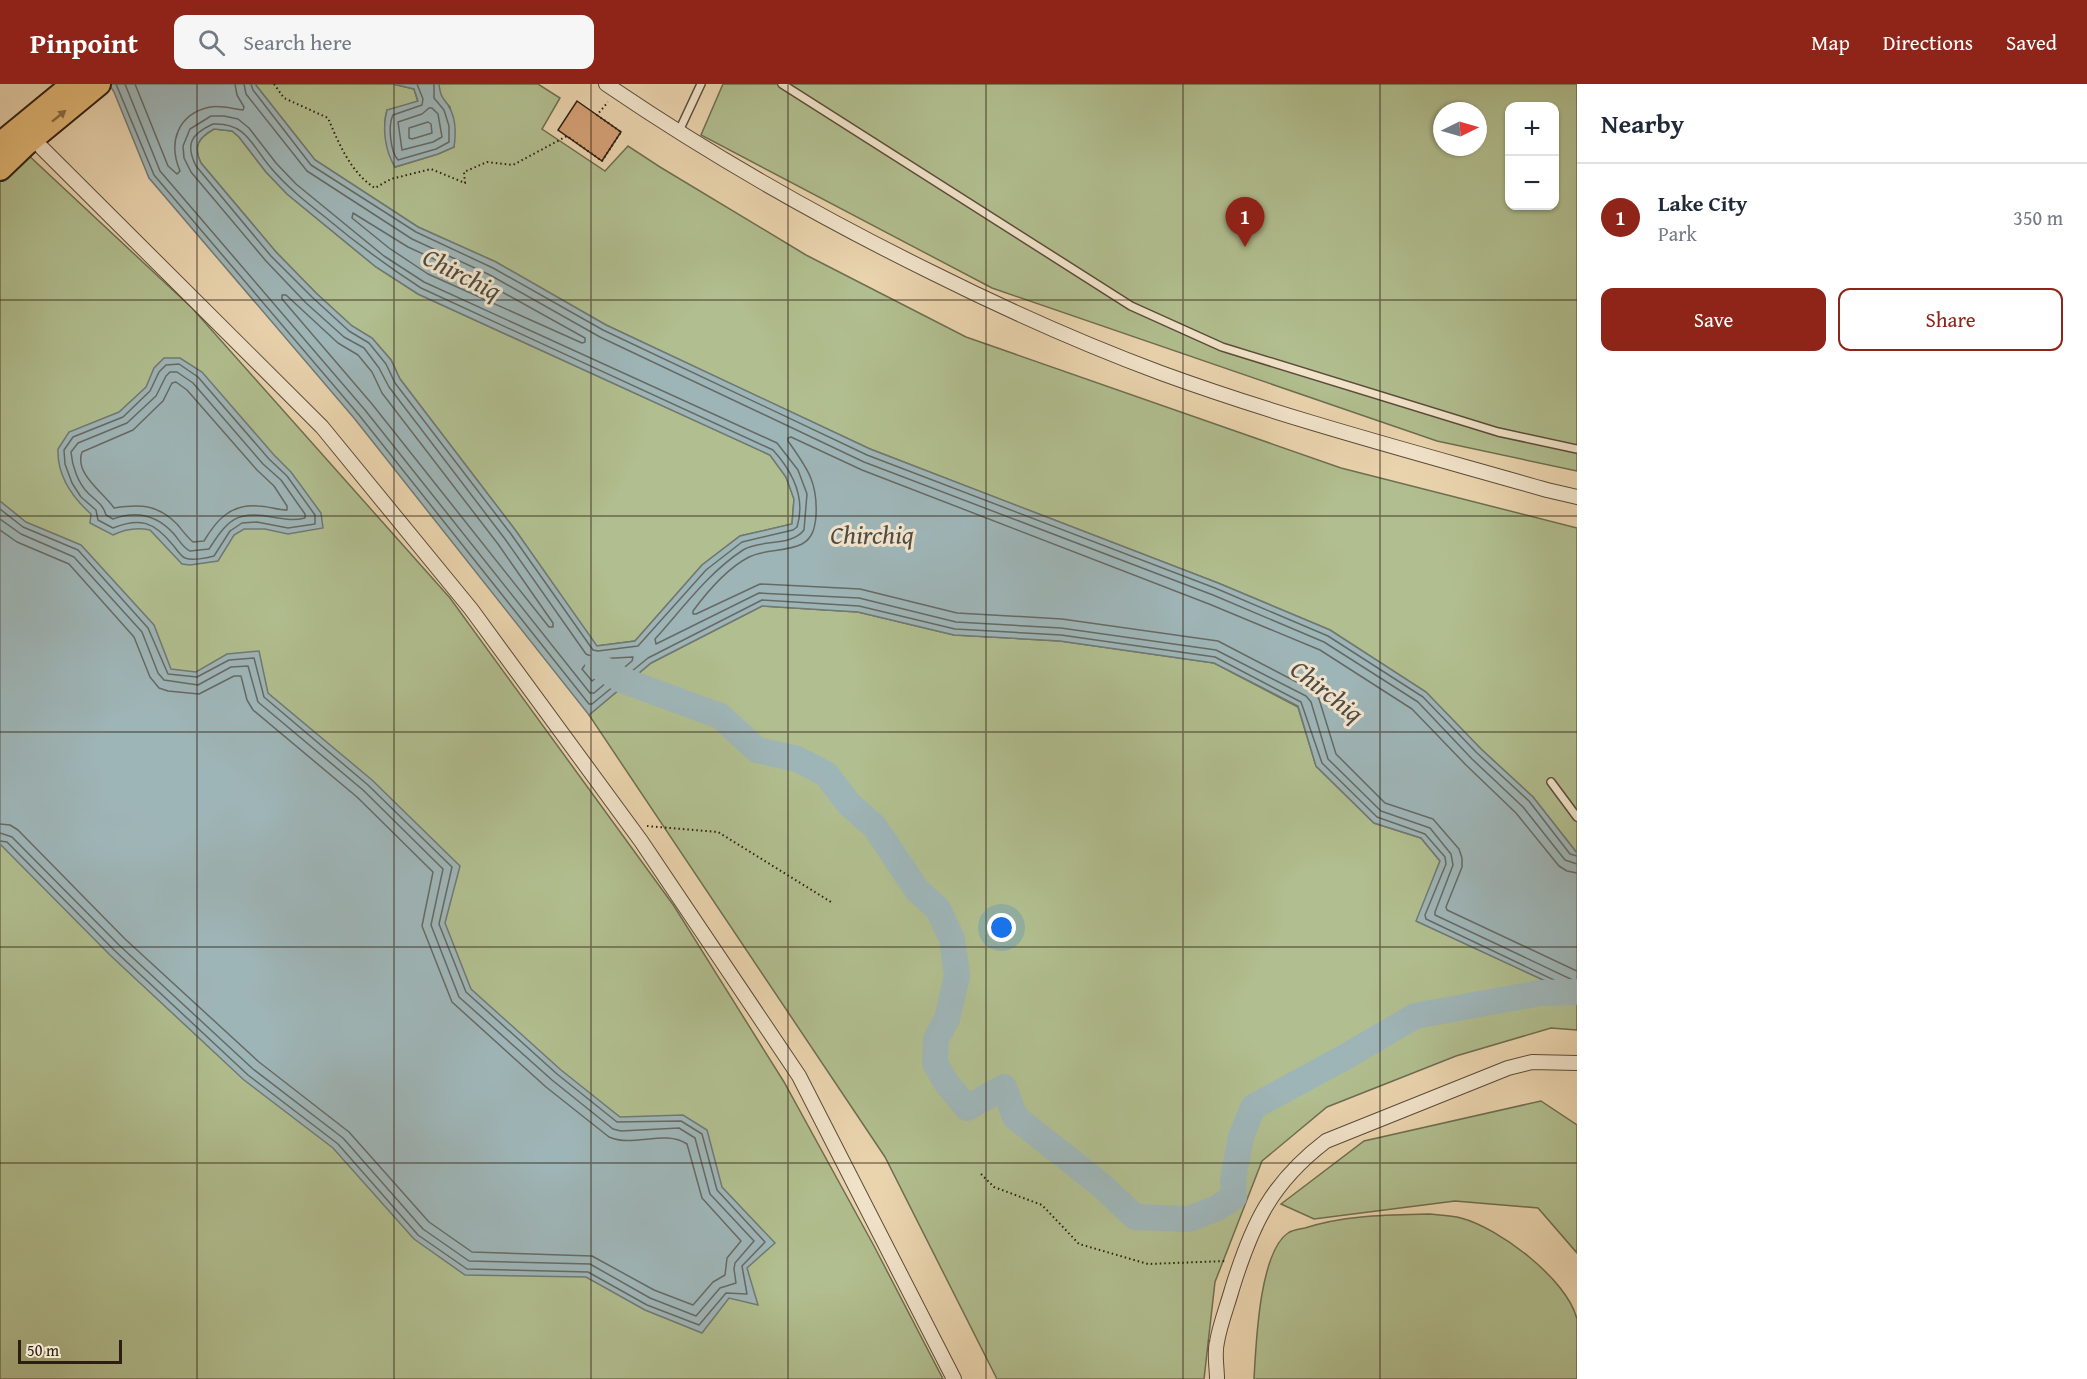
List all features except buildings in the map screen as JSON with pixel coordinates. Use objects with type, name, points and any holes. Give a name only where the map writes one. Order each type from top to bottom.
[{"type":"highway","points":[[0,144],[88,86]]},
{"type":"highway","points":[[0,169],[88,86]]},
{"type":"street","points":[[612,88],[759,182],[809,210],[959,286],[1059,333],[1161,373],[1284,415],[1547,490],[1577,496]]},
{"type":"street","points":[[42,148],[322,427],[471,609],[629,825],[799,1076],[954,1379]]},
{"type":"street","points":[[1217,1379],[1216,1344],[1241,1260],[1255,1223],[1278,1188],[1303,1159],[1326,1141],[1508,1068],[1532,1062],[1577,1063]]},
{"type":"lane","points":[[679,131],[701,84]]},
{"type":"lane","points":[[782,84],[1131,306],[1222,347],[1498,432],[1577,449]]},
{"type":"lane","points":[[1551,782],[1577,817]]},
{"type":"path","points":[[274,84],[284,98],[328,118],[338,143],[362,180],[375,188],[391,179],[430,169],[465,183],[464,172],[487,162],[513,165],[567,136],[602,161],[621,132],[597,115],[612,88]]},
{"type":"path","points":[[629,825],[718,832],[831,902]]},
{"type":"path","points":[[981,1174],[994,1187],[1042,1205],[1079,1244],[1148,1264],[1241,1260]]},
{"type":"green space","points":[[255,84],[393,84],[414,89],[418,102],[387,110],[385,117],[385,132],[395,167],[454,147],[450,107],[440,96],[439,84],[538,84],[560,98],[542,129],[605,171],[628,146],[806,255],[966,337],[1341,468],[1577,528],[1577,853],[1533,797],[1481,749],[1426,692],[1330,630],[1218,583],[870,449],[606,325],[496,262],[418,227],[315,160]]},
{"type":"green space","points":[[723,84],[1577,84],[1577,471],[1437,441],[992,288],[701,135]]},
{"type":"green space","points":[[214,129],[232,131],[287,194],[376,267],[418,294],[770,455],[786,477],[794,499],[792,524],[740,536],[702,565],[635,641],[596,646],[516,531],[400,379],[391,360],[372,338],[352,326],[276,252],[201,163],[197,152],[198,143]]},
{"type":"green space","points":[[25,152],[192,308],[450,598],[674,906],[784,1082],[874,1246],[943,1379],[0,1379],[0,179]]},
{"type":"green space","points":[[762,606],[858,612],[954,635],[1060,641],[1214,663],[1298,707],[1316,766],[1374,823],[1421,838],[1440,861],[1417,921],[1567,991],[1577,998],[1577,1030],[1551,1028],[1456,1056],[1327,1107],[1262,1161],[1215,1282],[1204,1379],[997,1379],[885,1157],[589,715],[651,663]]},
{"type":"green space","points":[[1541,1101],[1577,1125],[1577,1253],[1538,1208],[1455,1201],[1314,1219],[1281,1204],[1364,1141]]},
{"type":"green space","points":[[1429,1214],[1461,1218],[1494,1232],[1530,1257],[1546,1272],[1571,1304],[1577,1319],[1577,1379],[1254,1379],[1258,1323],[1265,1279],[1278,1244],[1288,1233],[1335,1220],[1382,1215]]},
{"type":"water","name":"Chirchiq","points":[[109,84],[255,84],[315,160],[418,227],[496,262],[606,325],[870,449],[1218,583],[1330,630],[1426,692],[1481,749],[1533,797],[1577,853],[1577,998],[1567,991],[1416,921],[1440,861],[1421,838],[1374,823],[1316,766],[1298,706],[1214,663],[1060,641],[954,635],[858,612],[762,606],[651,663],[589,715],[354,418],[149,178]],"holes":[[[214,129],[232,131],[287,194],[376,267],[418,294],[770,455],[786,477],[794,499],[792,524],[740,536],[702,565],[635,641],[597,646],[516,531],[400,379],[391,360],[372,338],[352,326],[276,252],[201,163],[197,152],[201,139]]]},
{"type":"water","points":[[393,84],[439,84],[442,96],[454,120],[454,147],[395,167],[385,139],[387,110],[418,101],[414,89]]},
{"type":"water","points":[[164,358],[180,358],[202,372],[291,472],[321,513],[323,528],[288,534],[265,529],[244,529],[234,535],[218,561],[190,565],[182,564],[150,530],[131,529],[113,535],[90,523],[91,514],[72,493],[63,477],[58,449],[69,432],[119,412],[146,387],[154,368]]},
{"type":"water","points":[[0,501],[26,522],[81,545],[154,625],[171,669],[196,672],[227,654],[259,651],[268,693],[372,780],[460,866],[445,923],[471,989],[561,1070],[620,1117],[683,1115],[707,1130],[722,1187],[775,1243],[747,1268],[758,1305],[729,1298],[702,1333],[645,1310],[586,1277],[465,1275],[414,1239],[333,1148],[244,1080],[110,955],[0,844]]},
{"type":"waterway","points":[[598,666],[622,680],[720,716],[757,750],[797,759],[826,774],[849,804],[875,827],[917,890],[938,909],[952,939],[957,976],[947,1019],[936,1039],[935,1063],[945,1081],[967,1108],[1004,1087],[1015,1117],[1101,1185],[1135,1217],[1189,1219],[1217,1208],[1234,1197],[1233,1179],[1241,1137],[1253,1107],[1415,1016],[1540,993],[1577,992]]},
{"type":"place","name":"Lake City","points":[[1245,247]]}]
